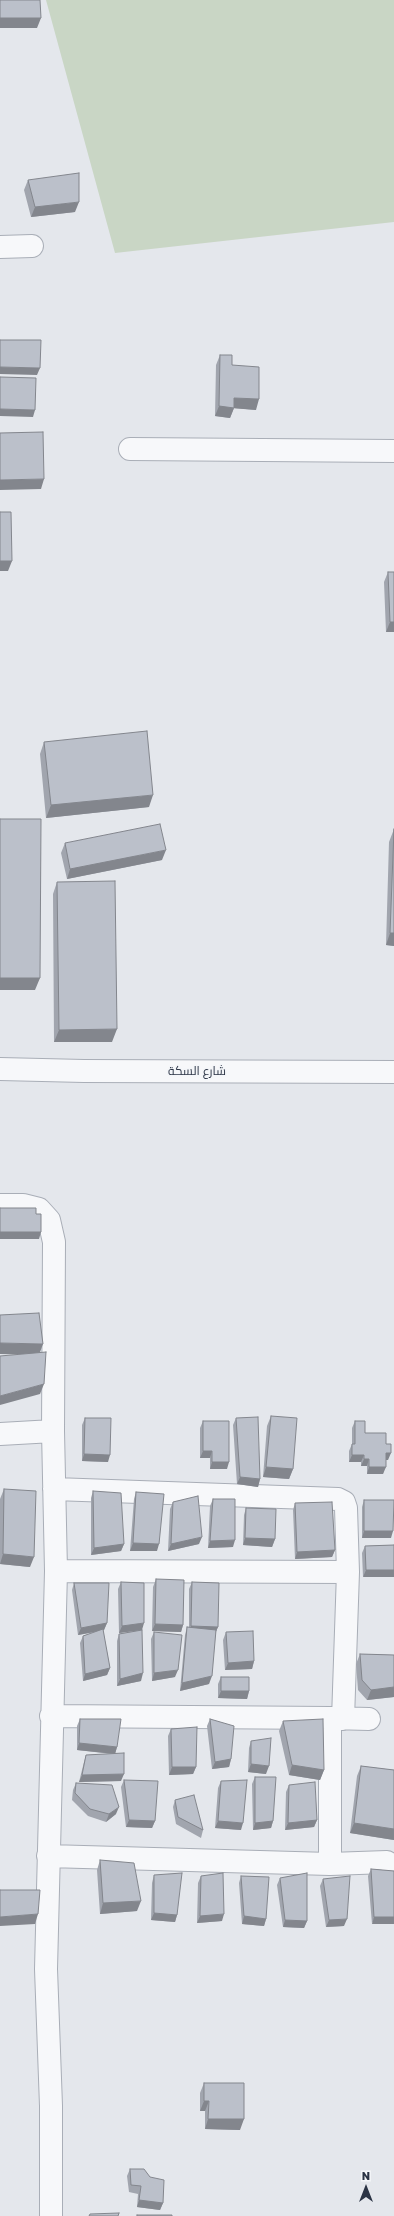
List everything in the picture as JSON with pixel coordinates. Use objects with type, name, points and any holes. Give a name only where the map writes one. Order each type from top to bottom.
[{"type":"street","points":[[0,247],[32,246]]},
{"type":"street","points":[[130,449],[394,451]]},
{"type":"street","name":"شارع السكة","points":[[0,1069],[91,1071],[394,1072]]},
{"type":"street","points":[[0,1205],[23,1205],[39,1209],[49,1220],[54,1242],[53,1431],[56,1571],[51,1716],[46,1969],[51,2106],[51,2216]]},
{"type":"street","points":[[0,1434],[53,1431]]},
{"type":"street","points":[[54,1489],[338,1499],[344,1502],[346,1508],[348,1572],[336,1718],[330,1864]]},
{"type":"street","points":[[56,1571],[348,1572]]},
{"type":"street","points":[[51,1716],[369,1719]]},
{"type":"street","points":[[48,1856],[330,1864],[387,1862]]},
{"type":"green space","points":[[46,0],[394,0],[394,222],[115,253]]},
{"type":"building","points":[[0,0],[40,0],[41,18],[0,18]]},
{"type":"building","points":[[79,173],[79,202],[35,207],[28,180]]},
{"type":"building","points":[[0,340],[41,340],[40,368],[0,367]]},
{"type":"building","points":[[220,355],[232,355],[232,365],[259,367],[259,399],[234,398],[234,408],[219,406]]},
{"type":"building","points":[[0,377],[36,378],[35,410],[0,409]]},
{"type":"building","points":[[43,432],[44,479],[0,480],[0,433]]},
{"type":"building","points":[[0,512],[11,512],[12,561],[0,561]]},
{"type":"building","points":[[388,572],[394,572],[394,622],[390,622]]},
{"type":"building","points":[[147,731],[153,795],[51,805],[44,742]]},
{"type":"building","points":[[0,819],[41,819],[40,978],[0,978]]},
{"type":"building","points":[[160,824],[166,850],[70,869],[65,843]]},
{"type":"building","points":[[394,829],[394,933],[390,933]]},
{"type":"building","points":[[115,881],[117,1029],[59,1030],[57,882]]},
{"type":"building","points":[[0,1208],[36,1208],[36,1214],[41,1214],[41,1232],[0,1232]]},
{"type":"building","points":[[39,1313],[43,1344],[0,1343],[0,1315]]},
{"type":"building","points":[[46,1352],[44,1384],[0,1396],[0,1356]]},
{"type":"building","points":[[271,1416],[297,1418],[293,1469],[266,1467]]},
{"type":"building","points":[[258,1417],[260,1479],[240,1477],[236,1418]]},
{"type":"building","points":[[85,1418],[111,1418],[110,1455],[84,1454]]},
{"type":"building","points":[[203,1421],[229,1421],[229,1462],[212,1462],[212,1451],[203,1451]]},
{"type":"building","points":[[355,1421],[365,1421],[365,1433],[386,1433],[386,1444],[391,1444],[391,1453],[386,1453],[386,1467],[369,1467],[369,1459],[364,1459],[364,1455],[352,1455],[352,1444],[355,1444]]},
{"type":"building","points":[[4,1489],[36,1491],[34,1557],[3,1554]]},
{"type":"building","points":[[93,1491],[121,1493],[124,1544],[94,1548]]},
{"type":"building","points":[[136,1492],[164,1494],[159,1544],[133,1543]]},
{"type":"building","points":[[198,1496],[202,1537],[171,1544],[173,1502]]},
{"type":"building","points":[[213,1499],[235,1499],[235,1540],[210,1541]]},
{"type":"building","points":[[364,1500],[394,1500],[393,1531],[364,1531]]},
{"type":"building","points":[[332,1502],[335,1550],[297,1552],[295,1503]]},
{"type":"building","points":[[246,1508],[276,1509],[275,1539],[245,1538]]},
{"type":"building","points":[[394,1545],[394,1570],[366,1570],[365,1546]]},
{"type":"building","points":[[156,1579],[184,1580],[183,1625],[155,1624]]},
{"type":"building","points":[[121,1582],[144,1583],[144,1623],[122,1626]]},
{"type":"building","points":[[192,1582],[219,1583],[218,1627],[191,1626]]},
{"type":"building","points":[[74,1583],[109,1583],[107,1623],[81,1628]]},
{"type":"building","points":[[187,1627],[216,1630],[212,1676],[182,1683]]},
{"type":"building","points":[[103,1629],[110,1668],[85,1674],[83,1636]]},
{"type":"building","points":[[142,1630],[143,1673],[120,1679],[119,1634]]},
{"type":"building","points":[[253,1631],[254,1661],[228,1663],[226,1632]]},
{"type":"building","points":[[154,1632],[182,1635],[178,1670],[154,1673]]},
{"type":"building","points":[[360,1654],[394,1655],[394,1687],[371,1690],[362,1680]]},
{"type":"building","points":[[221,1677],[249,1677],[249,1691],[221,1691]]},
{"type":"building","points":[[80,1719],[121,1719],[117,1747],[79,1743]]},
{"type":"building","points":[[210,1719],[234,1726],[231,1759],[215,1762]]},
{"type":"building","points":[[323,1719],[324,1770],[292,1765],[283,1721]]},
{"type":"building","points":[[197,1727],[196,1767],[172,1767],[171,1729]]},
{"type":"building","points":[[271,1738],[269,1766],[251,1764],[251,1741]]},
{"type":"building","points":[[124,1753],[124,1774],[82,1775],[86,1755]]},
{"type":"building","points":[[361,1766],[394,1770],[394,1829],[354,1823]]},
{"type":"building","points":[[255,1777],[276,1777],[273,1821],[255,1823]]},
{"type":"building","points":[[124,1780],[158,1781],[155,1821],[129,1820]]},
{"type":"building","points":[[247,1780],[243,1823],[218,1821],[221,1781]]},
{"type":"building","points":[[315,1782],[317,1820],[288,1823],[289,1785]]},
{"type":"building","points":[[76,1783],[112,1785],[119,1807],[109,1814],[90,1809],[75,1793]]},
{"type":"building","points":[[194,1795],[203,1830],[178,1817],[175,1800]]},
{"type":"building","points":[[100,1860],[134,1863],[141,1901],[103,1903]]},
{"type":"building","points":[[371,1869],[394,1871],[394,1917],[374,1917]]},
{"type":"building","points":[[182,1873],[177,1915],[154,1913],[154,1875]]},
{"type":"building","points":[[223,1873],[224,1914],[200,1916],[201,1876]]},
{"type":"building","points":[[307,1873],[307,1921],[285,1920],[280,1878]]},
{"type":"building","points":[[241,1876],[269,1877],[266,1919],[244,1916]]},
{"type":"building","points":[[350,1876],[347,1919],[329,1920],[323,1879]]},
{"type":"building","points":[[0,1890],[40,1890],[38,1914],[0,1917]]},
{"type":"building","points":[[204,2083],[244,2083],[244,2119],[208,2119],[209,2101],[204,2101]]},
{"type":"building","points":[[130,2169],[144,2169],[150,2177],[164,2180],[163,2203],[139,2200],[141,2186],[131,2185]]},
{"type":"building","points":[[119,2213],[118,2216],[89,2216],[90,2214]]},
{"type":"building","points":[[172,2215],[172,2216],[137,2216]]}]
